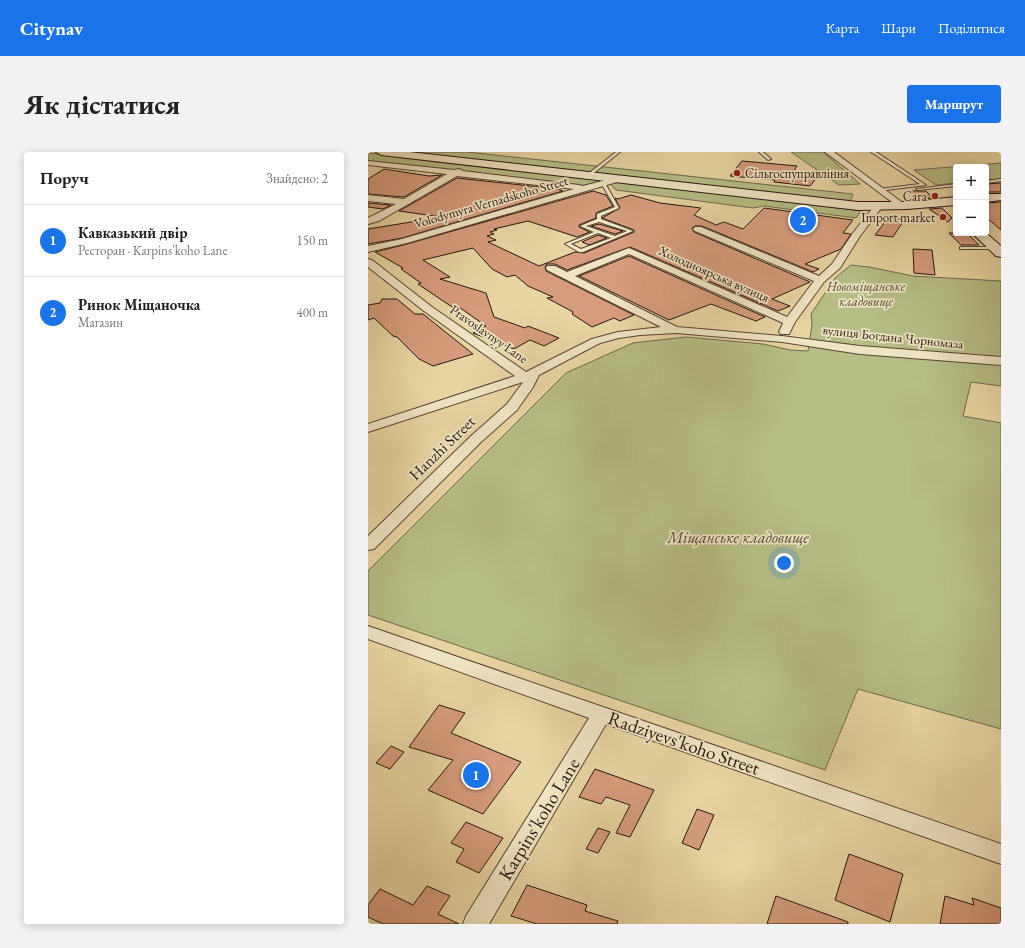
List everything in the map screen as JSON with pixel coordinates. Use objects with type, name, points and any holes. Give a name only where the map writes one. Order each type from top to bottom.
[{"type":"main road","points":[[381,152],[878,207],[953,202]]},
{"type":"main road","points":[[989,198],[1001,196]]},
{"type":"main road","points":[[944,203],[953,210]]},
{"type":"main road","points":[[981,236],[998,251]]},
{"type":"street","points":[[829,152],[903,206]]},
{"type":"street","points":[[368,221],[376,219],[474,162]]},
{"type":"street","points":[[368,163],[587,188]]},
{"type":"street","name":"Volodymyra Vernadskoho Street","points":[[368,249],[404,241],[621,178]]},
{"type":"street","points":[[368,198],[405,202]]},
{"type":"street","points":[[782,339],[789,322],[820,280],[836,266],[856,235],[878,207]]},
{"type":"street","points":[[698,229],[820,280]]},
{"type":"street","name":"Холодноярська вулиця","points":[[568,276],[629,251],[789,322]]},
{"type":"street","name":"Pravoslavnyy Lane","points":[[368,262],[423,305],[530,375]]},
{"type":"street","points":[[551,268],[676,330]]},
{"type":"street","points":[[368,428],[530,375],[596,341],[618,335],[676,330]]},
{"type":"street","name":"вулиця Богдана Чорномаза","points":[[676,330],[782,339],[860,350],[1001,361]]},
{"type":"street","name":"Hanzhi Street","points":[[368,545],[476,439],[512,407],[527,386],[530,375]]},
{"type":"street","name":"Radziyevsʹkoho Street","points":[[368,632],[1001,854]]},
{"type":"street","name":"Karpinsʹkoho Lane","points":[[476,924],[602,714]]},
{"type":"lane","points":[[589,175],[618,152]]},
{"type":"lane","points":[[761,152],[769,159]]},
{"type":"lane","points":[[873,152],[924,185],[881,191]]},
{"type":"lane","points":[[989,182],[1001,180]]},
{"type":"lane","points":[[599,220],[599,215],[618,208],[603,183]]},
{"type":"lane","points":[[881,191],[953,185]]},
{"type":"lane","points":[[597,232],[567,244],[582,251],[615,238],[631,230],[599,220],[582,226],[615,238]]},
{"type":"lane","points":[[962,248],[998,251]]},
{"type":"green space","points":[[405,152],[467,152],[853,194],[850,202]]},
{"type":"green space","points":[[791,152],[823,152],[860,184],[839,185]]},
{"type":"green space","points":[[368,153],[612,179],[584,186],[368,161]]},
{"type":"green space","points":[[1001,163],[1001,179],[989,180],[989,164]]},
{"type":"green space","points":[[953,167],[953,183],[936,185],[914,170]]},
{"type":"green space","points":[[623,180],[861,211],[856,218],[764,206],[753,208],[616,190],[610,184]]},
{"type":"green space","name":"Міщанське кладовище","points":[[851,265],[913,276],[1001,281],[1001,386],[971,382],[963,416],[1001,423],[1001,729],[858,689],[825,770],[368,615],[368,571],[566,373],[633,343],[686,337],[763,344],[790,350],[808,351],[812,325],[811,314],[835,278]]},
{"type":"building","points":[[742,161],[797,166],[791,175],[821,172],[810,186],[774,182],[775,180],[730,176]]},
{"type":"building","points":[[384,169],[429,176],[442,175],[404,197],[368,194],[368,179]]},
{"type":"building","points":[[457,178],[558,189],[563,191],[402,238],[368,244],[368,229],[442,217],[399,211]]},
{"type":"building","points":[[1001,183],[1001,192],[989,192],[989,184]]},
{"type":"building","points":[[593,191],[606,195],[613,206],[596,213],[596,218],[579,225],[579,227],[590,232],[577,237],[528,221],[494,229],[497,230],[490,232],[494,234],[487,236],[496,240],[488,242],[539,266],[575,252],[584,253],[634,232],[634,230],[602,218],[620,208],[615,198],[618,199],[631,195],[660,203],[701,208],[694,215],[716,225],[724,222],[743,229],[764,208],[853,220],[843,233],[851,234],[841,249],[805,264],[819,269],[813,272],[702,226],[695,226],[692,228],[694,232],[810,282],[772,299],[790,306],[778,311],[630,247],[567,270],[555,264],[547,264],[545,267],[546,271],[634,315],[620,321],[614,318],[592,327],[572,314],[573,312],[547,298],[553,297],[528,286],[515,275],[507,277],[492,269],[473,248],[423,260],[450,277],[440,279],[486,293],[494,317],[525,328],[528,326],[559,338],[544,346],[530,340],[514,349],[473,333],[486,326],[456,305],[452,307],[418,284],[421,283],[401,269],[403,268],[375,252]]},
{"type":"building","points":[[910,191],[926,191],[933,198],[917,199]]},
{"type":"building","points":[[1001,202],[1001,230],[989,220],[989,203]]},
{"type":"building","points":[[368,203],[391,205],[383,209],[368,207]]},
{"type":"building","points":[[942,208],[952,218],[948,222],[929,209]]},
{"type":"building","points":[[888,218],[904,220],[893,237],[875,235]]},
{"type":"building","points":[[599,224],[623,231],[615,234],[591,226]]},
{"type":"building","points":[[949,233],[953,233],[953,236],[970,236],[979,245],[961,245]]},
{"type":"building","points":[[598,235],[607,238],[589,245],[582,242]]},
{"type":"building","points":[[913,249],[932,250],[935,275],[914,273]]},
{"type":"building","points":[[629,256],[765,317],[756,321],[711,304],[669,320],[579,276]]},
{"type":"building","points":[[382,299],[397,299],[415,314],[423,314],[473,354],[433,366],[419,359],[397,337],[393,336],[374,318],[368,320],[368,305],[380,303]]},
{"type":"building","points":[[439,705],[465,713],[451,733],[521,762],[483,814],[428,790],[453,760],[409,747]]},
{"type":"building","points":[[391,746],[404,752],[390,769],[376,763]]},
{"type":"building","points":[[595,769],[654,790],[630,837],[616,833],[630,805],[606,797],[601,804],[579,797]]},
{"type":"building","points":[[697,809],[714,815],[699,850],[682,843]]},
{"type":"building","points":[[466,822],[503,838],[479,873],[456,862],[464,849],[451,843]]},
{"type":"building","points":[[598,828],[610,832],[598,853],[586,849]]},
{"type":"building","points":[[849,854],[903,874],[890,922],[835,900]]},
{"type":"building","points":[[527,885],[587,905],[585,911],[618,921],[617,924],[537,924],[511,916]]},
{"type":"building","points":[[427,886],[450,896],[438,914],[459,924],[383,924],[368,917],[368,905],[380,889],[413,905]]},
{"type":"building","points":[[776,896],[848,922],[848,924],[767,924]]},
{"type":"building","points":[[945,896],[974,905],[972,898],[1001,908],[1001,924],[940,924]]},
{"type":"place","name":"Сільгоспуправління","points":[[737,173]]},
{"type":"place","name":"Сага","points":[[935,196]]},
{"type":"place","name":"Import market","points":[[943,217]]},
{"type":"place","name":"Ринок Міщаночка","points":[[803,220]]},
{"type":"place","name":"Кавказький двір","points":[[476,775]]},
{"type":"park label","name":"Новоміщанське кладовище","points":[[866,294]]}]
